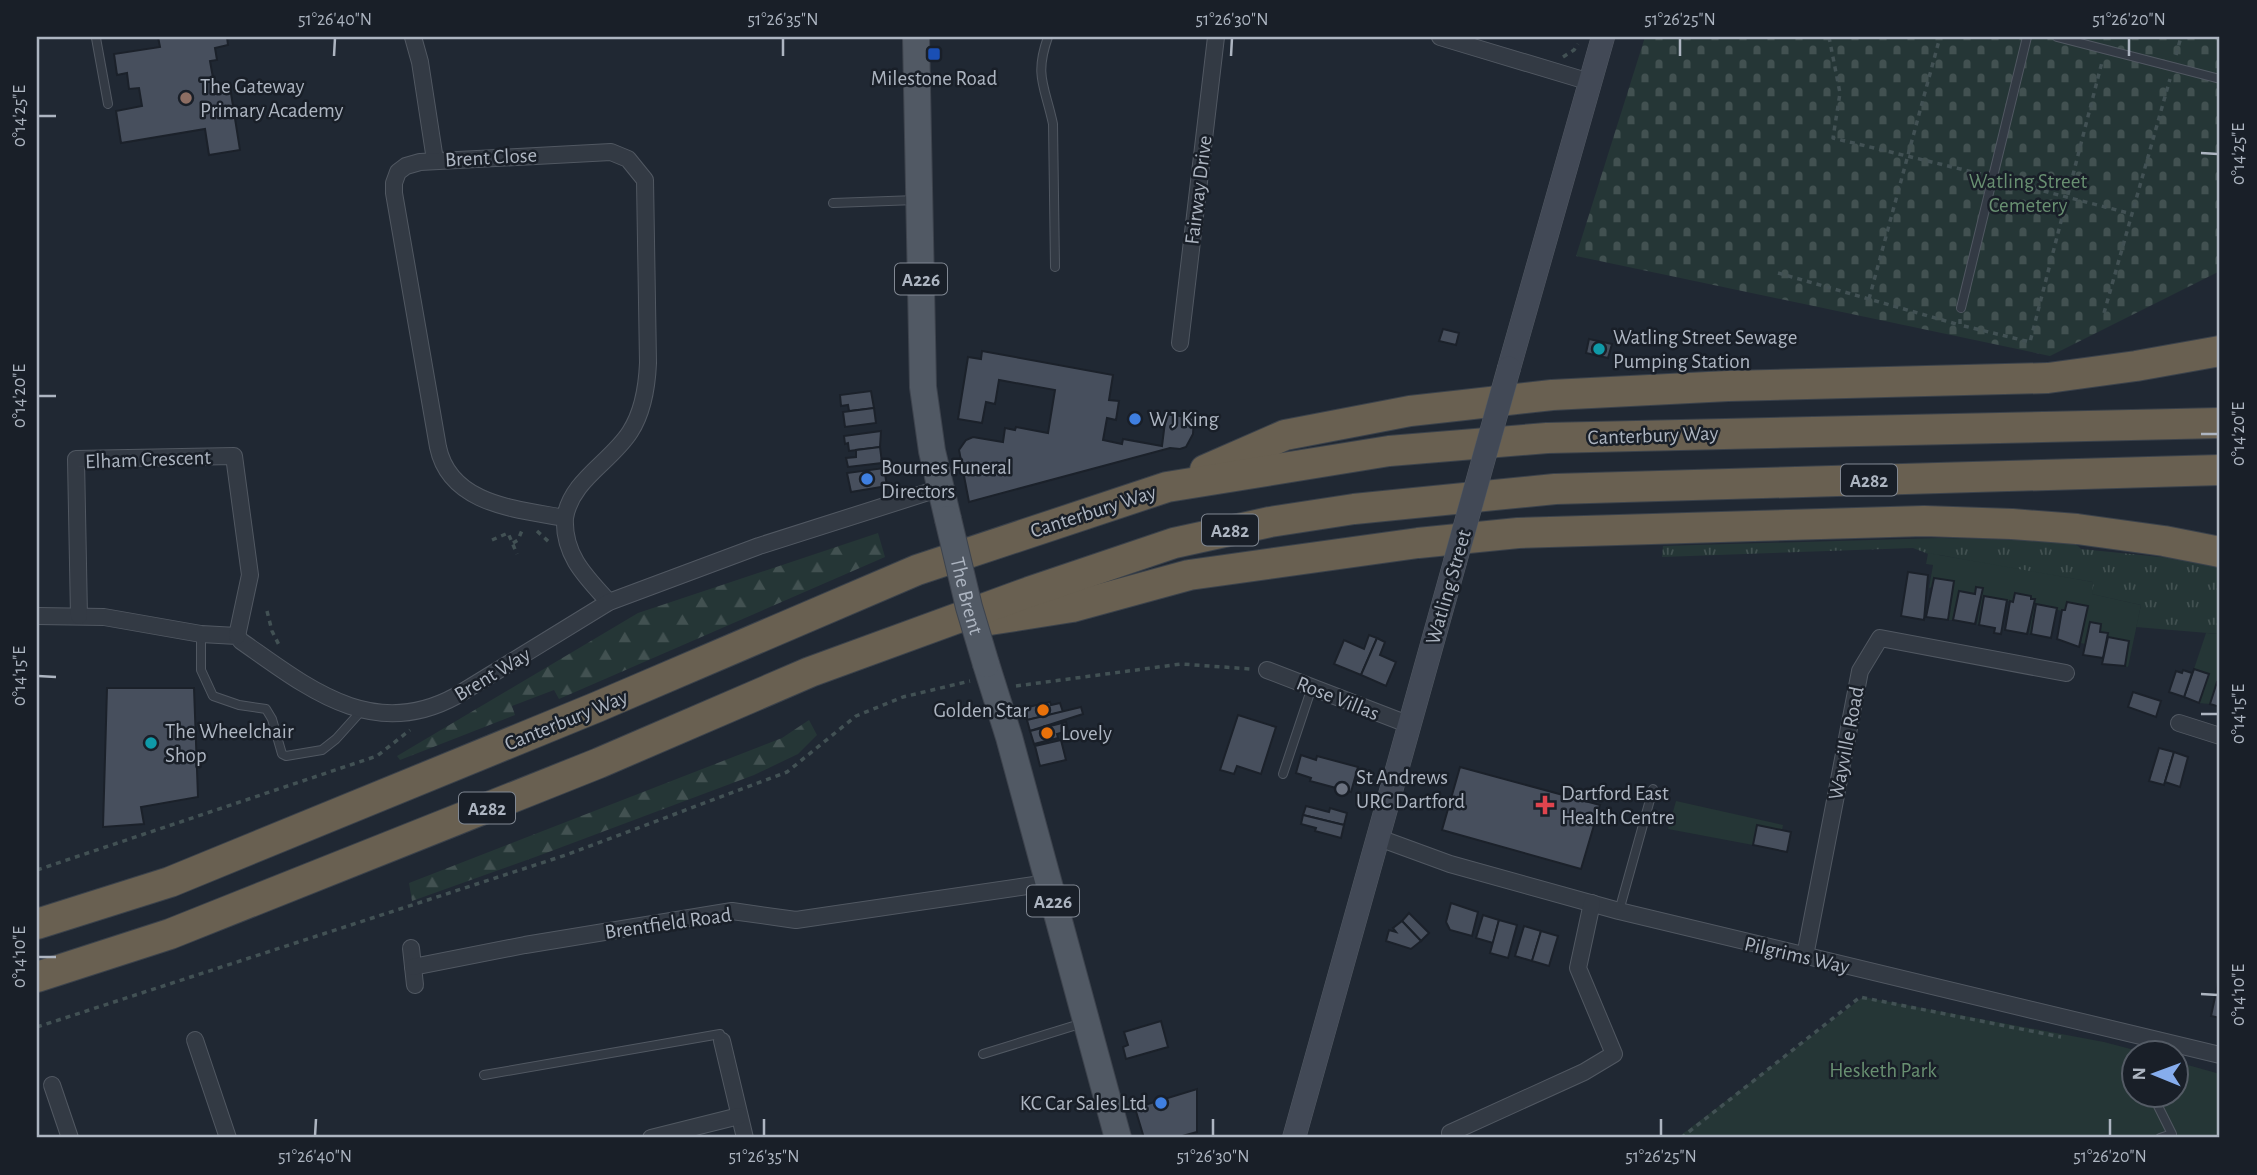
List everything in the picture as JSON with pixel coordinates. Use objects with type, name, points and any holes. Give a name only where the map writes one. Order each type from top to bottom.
[{"type":"highway","points":[[1167,487],[1285,435],[1410,411],[1552,395],[1728,386],[2048,378],[2220,351]]},
{"type":"highway","name":"Canterbury Way","points":[[37,924],[170,882],[597,707],[916,570],[1167,487],[1389,452],[1547,438],[2220,423]]},
{"type":"highway","name":"A282","points":[[37,977],[170,934],[598,763],[810,672],[1174,542],[1270,522],[1354,509],[1555,489],[2220,470]]},
{"type":"highway","points":[[934,627],[1038,614],[1189,575],[1418,543],[1518,533],[1924,521],[2059,527],[2164,541],[2220,552]]},
{"type":"main road","name":"The Brent","points":[[916,37],[923,387],[932,451],[969,607],[1118,1138]]},
{"type":"main road","name":"Watling Street","points":[[1294,1138],[1603,37]]},
{"type":"street","points":[[412,37],[420,62],[435,160]]},
{"type":"street","name":"Fairway Drive","points":[[1180,343],[1216,37]]},
{"type":"street","points":[[1440,37],[1590,82]]},
{"type":"street","name":"Brent Close","points":[[611,152],[628,159],[645,180],[648,363],[645,392],[631,431],[573,496],[565,519],[505,506],[479,497],[454,480],[441,460],[394,190],[395,177],[404,167],[435,160],[611,152]]},
{"type":"street","name":"Elham Crescent","points":[[79,615],[76,459],[234,456],[250,575],[237,636]]},
{"type":"street","name":"Brent Way","points":[[237,636],[311,689],[334,701],[363,709],[398,712],[422,709],[444,702],[568,629],[608,601],[759,547],[941,488]]},
{"type":"street","points":[[565,519],[566,540],[575,562],[608,601]]},
{"type":"street","points":[[37,616],[104,617],[201,634],[237,636]]},
{"type":"street","name":"Wayville Road","points":[[1805,956],[1860,671],[1880,638],[2066,673]]},
{"type":"street","name":"Rose Villas","points":[[1267,670],[1410,725]]},
{"type":"street","points":[[2179,723],[2220,736]]},
{"type":"street","name":"Pilgrims Way","points":[[1380,838],[1450,864],[1619,911],[2220,1055]]},
{"type":"street","name":"Brentfield Road","points":[[413,967],[525,945],[732,911],[796,920],[1048,883]]},
{"type":"street","points":[[1450,1133],[1584,1072],[1614,1054],[1578,968],[1592,904]]},
{"type":"street","points":[[411,948],[415,985]]},
{"type":"street","points":[[195,1040],[228,1138]]},
{"type":"street","points":[[722,1041],[745,1138]]},
{"type":"street","points":[[52,1085],[70,1138]]},
{"type":"street","points":[[651,1138],[739,1116]]},
{"type":"lane","points":[[98,37],[108,104]]},
{"type":"lane","points":[[1048,37],[1040,64],[1042,89],[1053,124],[1055,267]]},
{"type":"lane","points":[[1961,308],[2027,37]]},
{"type":"lane","points":[[2057,37],[2220,79]]},
{"type":"lane","points":[[833,203],[919,200]]},
{"type":"lane","points":[[201,634],[201,670],[213,696],[239,705],[266,709],[272,719],[282,754],[286,756],[322,750],[336,739],[363,709]]},
{"type":"lane","points":[[1283,774],[1312,687]]},
{"type":"lane","points":[[1619,911],[1653,789]]},
{"type":"lane","points":[[983,1054],[1086,1022]]},
{"type":"lane","points":[[484,1076],[720,1034],[722,1041]]},
{"type":"lane","points":[[2159,1108],[2172,1134],[2160,1138]]},
{"type":"path","points":[[1829,37],[1840,93],[1833,138],[2132,214]]},
{"type":"path","points":[[1869,299],[1940,37]]},
{"type":"path","points":[[2104,313],[2181,37]]},
{"type":"path","points":[[1778,273],[2030,342],[2105,49]]},
{"type":"path","points":[[1960,325],[1961,308]]},
{"type":"path","points":[[517,521],[528,525],[553,546]]},
{"type":"path","points":[[513,543],[528,525]]},
{"type":"path","points":[[492,540],[508,533],[517,554]]},
{"type":"path","points":[[267,611],[280,648]]},
{"type":"path","points":[[37,1027],[566,855],[787,772],[856,716],[903,698],[989,674],[1011,688],[1181,664],[1267,670]]},
{"type":"path","points":[[37,870],[377,756],[415,725]]},
{"type":"path","points":[[1681,1138],[1860,997],[2062,1037]]},
{"type":"green space","name":"Watling Street Cemetery","points":[[1645,37],[2220,37],[2220,271],[2050,356],[1576,256]]},
{"type":"green space","points":[[878,533],[885,557],[559,699],[554,690],[512,706],[515,715],[400,760],[397,756],[638,613]]},
{"type":"green space","points":[[1940,538],[2073,541],[2081,549],[2220,563],[2220,634],[2136,627],[2141,605],[2091,594],[2093,582],[1931,555],[1913,548],[1662,557],[1663,546]]},
{"type":"green space","points":[[1928,553],[2093,582],[2092,594],[2141,605],[2128,667],[2125,666],[2129,641],[2108,637],[2108,633],[2100,632],[2101,624],[2090,622],[2085,644],[2081,643],[2088,606],[2067,602],[2065,610],[2062,611],[2036,605],[2031,634],[2029,633],[2035,599],[2030,596],[2015,593],[2013,602],[1985,596],[1979,625],[1983,589],[1975,594],[1959,591],[1953,620],[1948,620],[1954,581],[1934,578],[1932,587],[1929,588],[1933,565],[1926,564]]},
{"type":"green space","points":[[2206,633],[2220,634],[2220,683],[2217,682],[2210,704],[2199,703],[2209,674],[2194,669]]},
{"type":"green space","points":[[809,720],[817,735],[798,754],[754,775],[412,901],[409,883],[782,738]]},
{"type":"green space","points":[[1676,801],[1783,825],[1782,830],[1757,825],[1753,845],[1668,829]]},
{"type":"green space","name":"Hesketh Park","points":[[1863,997],[2120,1046],[2120,1108],[2190,1108],[2190,1066],[2220,1074],[2220,1138],[1677,1138]]},
{"type":"building","name":"The Gateway Primary Academy","points":[[158,37],[227,37],[228,45],[215,48],[217,60],[210,61],[215,89],[230,87],[240,150],[209,155],[205,129],[121,143],[116,111],[142,106],[139,88],[129,89],[127,73],[117,75],[114,54],[160,47]]},
{"type":"building","points":[[1443,329],[1459,333],[1456,345],[1439,341]]},
{"type":"building","name":"Watling Street Sewage Pumping Station","points":[[1589,339],[1612,344],[1608,358],[1586,353]]},
{"type":"building","points":[[982,351],[1113,375],[1109,400],[1119,401],[1116,420],[1107,418],[1103,440],[1122,444],[1123,439],[1162,446],[1166,414],[1194,418],[1193,434],[1186,447],[1180,449],[1170,448],[969,502],[959,450],[966,440],[973,437],[1003,442],[1005,428],[1015,430],[1016,427],[1048,433],[1055,390],[999,380],[995,404],[986,402],[982,423],[958,419],[968,357],[981,359]]},
{"type":"building","points":[[871,391],[874,408],[849,411],[848,405],[841,406],[840,395]]},
{"type":"building","points":[[874,408],[876,423],[845,427],[843,412]]},
{"type":"building","points":[[881,431],[880,447],[849,451],[848,443],[845,444],[844,436]]},
{"type":"building","points":[[880,447],[882,463],[848,467],[846,458],[856,457],[856,450]]},
{"type":"building","name":"Bournes Funeral Directors","points":[[884,468],[887,486],[851,492],[847,473]]},
{"type":"building","points":[[1908,572],[1928,575],[1924,620],[1901,616]]},
{"type":"building","points":[[1934,578],[1954,581],[1948,620],[1926,617]]},
{"type":"building","points":[[1976,587],[1983,588],[1975,624],[1953,620],[1959,591],[1975,594]]},
{"type":"building","points":[[2015,593],[2035,599],[2027,634],[2005,630],[2010,601],[2013,602]]},
{"type":"building","points":[[1984,596],[2007,600],[2001,634],[1994,633],[1995,628],[1979,625]]},
{"type":"building","points":[[2067,602],[2088,606],[2079,647],[2057,639],[2062,610],[2065,610]]},
{"type":"building","points":[[2036,604],[2057,608],[2051,638],[2031,634]]},
{"type":"building","points":[[2090,622],[2101,624],[2100,632],[2108,633],[2103,658],[2083,655]]},
{"type":"building","points":[[1369,635],[1377,638],[1361,675],[1334,664],[1344,640],[1364,649]]},
{"type":"building","points":[[2108,637],[2129,641],[2125,666],[2102,664]]},
{"type":"building","points":[[1377,638],[1385,642],[1380,655],[1396,662],[1386,686],[1361,675]]},
{"type":"building","points":[[2194,669],[2209,674],[2199,703],[2184,697]]},
{"type":"building","points":[[2183,670],[2192,673],[2184,697],[2169,692],[2176,671],[2182,673]]},
{"type":"building","points":[[2217,682],[2220,683],[2220,707],[2210,704]]},
{"type":"building","name":"The Wheelchair Shop","points":[[107,688],[194,688],[198,797],[141,807],[144,824],[103,827]]},
{"type":"building","points":[[2133,692],[2161,701],[2156,717],[2128,707]]},
{"type":"building","name":"Golden Star","points":[[1050,702],[1051,705],[1060,703],[1063,712],[1027,720],[1024,708]]},
{"type":"building","points":[[1081,707],[1083,714],[1030,731],[1027,720]]},
{"type":"building","points":[[1238,715],[1276,727],[1261,774],[1237,766],[1234,774],[1220,770]]},
{"type":"building","name":"Lovely","points":[[1066,722],[1068,731],[1057,734],[1058,738],[1034,744],[1030,731]]},
{"type":"building","points":[[1061,740],[1066,760],[1040,766],[1035,746]]},
{"type":"building","points":[[2159,748],[2174,752],[2164,785],[2149,781]]},
{"type":"building","points":[[2174,752],[2188,757],[2180,787],[2165,782]]},
{"type":"building","points":[[1301,755],[1316,760],[1317,756],[1358,767],[1351,792],[1310,781],[1311,778],[1296,773]]},
{"type":"building","points":[[1460,767],[1600,805],[1581,869],[1442,830]]},
{"type":"building","points":[[1306,806],[1347,813],[1344,825],[1303,815]]},
{"type":"building","points":[[1303,815],[1344,825],[1341,838],[1301,824]]},
{"type":"building","points":[[1757,825],[1791,832],[1787,852],[1753,845]]},
{"type":"building","points":[[1451,903],[1478,912],[1472,936],[1450,930],[1446,922]]},
{"type":"building","points":[[1409,913],[1429,933],[1421,941],[1402,921]]},
{"type":"building","points":[[1483,915],[1499,920],[1493,943],[1476,938]]},
{"type":"building","points":[[1499,920],[1517,925],[1508,958],[1490,953]]},
{"type":"building","points":[[1402,921],[1421,941],[1411,949],[1386,941],[1389,930],[1396,932],[1393,928]]},
{"type":"building","points":[[1524,926],[1541,931],[1532,961],[1515,956]]},
{"type":"building","points":[[1541,931],[1558,936],[1549,966],[1532,961]]},
{"type":"building","points":[[2218,983],[2220,984],[2220,1018],[2211,1016]]},
{"type":"building","points":[[1161,1021],[1168,1047],[1126,1059],[1123,1047],[1128,1045],[1124,1032]]},
{"type":"building","points":[[1197,1089],[1197,1132],[1175,1138],[1144,1138],[1135,1108]]},
{"type":"place","name":"Milestone Road","points":[[934,54]]},
{"type":"place","name":"The Gateway Primary Academy","points":[[186,98]]},
{"type":"place","name":"Watling Street Sewage Pumping Station","points":[[1599,349]]},
{"type":"place","name":"W J King","points":[[1135,419]]},
{"type":"place","name":"Bournes Funeral Directors","points":[[867,479]]},
{"type":"place","name":"Golden Star","points":[[1043,710]]},
{"type":"place","name":"Lovely","points":[[1047,733]]},
{"type":"place","name":"The Wheelchair Shop","points":[[151,743]]},
{"type":"place","name":"St Andrews URC Dartford","points":[[1342,789]]},
{"type":"place","name":"Dartford East Health Centre","points":[[1545,805]]},
{"type":"place","name":"KC Car Sales Ltd","points":[[1161,1103]]}]
